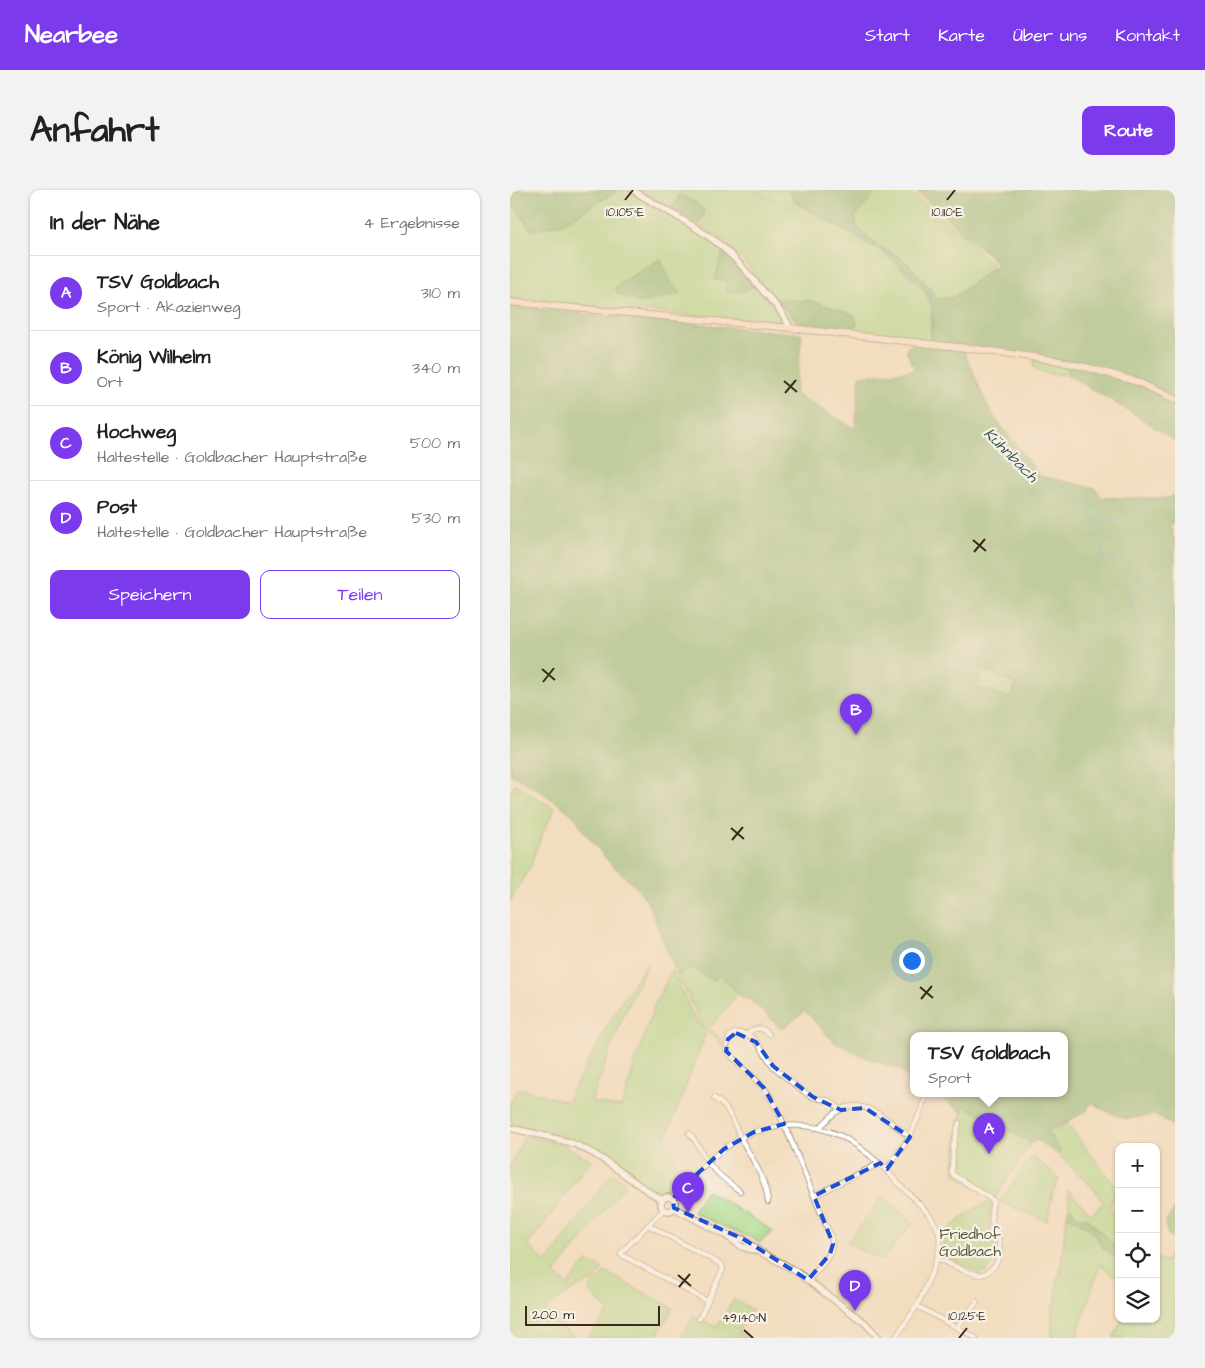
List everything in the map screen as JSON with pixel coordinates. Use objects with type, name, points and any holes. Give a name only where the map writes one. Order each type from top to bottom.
[{"type":"main road","points":[[510,302],[790,328],[1054,360],[1111,373],[1135,381],[1175,399]]},
{"type":"street","points":[[633,190],[690,224],[724,248],[767,295],[787,320],[790,328]]},
{"type":"street","points":[[748,1035],[758,1028],[763,1029],[769,1034]]},
{"type":"street","points":[[808,1280],[830,1254],[833,1244],[785,1126],[764,1088],[726,1052],[728,1039],[736,1033],[748,1035],[760,1046],[774,1066],[794,1084],[813,1097],[828,1100],[841,1110]]},
{"type":"street","points":[[887,1169],[910,1137],[920,1116],[925,1097]]},
{"type":"street","points":[[714,1098],[730,1114],[767,1191],[768,1202]]},
{"type":"street","points":[[820,1127],[841,1110],[856,1106],[874,1112],[910,1137]]},
{"type":"street","points":[[937,1258],[965,1271],[980,1275],[985,1274],[995,1266],[1000,1256],[999,1240],[993,1226],[991,1213],[993,1200],[952,1174],[953,1147],[959,1123]]},
{"type":"street","points":[[673,1199],[680,1189],[724,1149],[741,1137],[754,1132],[785,1126],[820,1127],[855,1144],[887,1169],[931,1217],[938,1229],[940,1242],[937,1258],[917,1306],[895,1338]]},
{"type":"street","points":[[510,1128],[566,1142],[586,1150],[662,1200]]},
{"type":"street","points":[[689,1133],[694,1138],[708,1163],[722,1178],[740,1191]]},
{"type":"street","points":[[814,1196],[880,1163]]},
{"type":"street","points":[[663,1210],[660,1206],[662,1200],[667,1197],[673,1199]]},
{"type":"street","points":[[673,1199],[674,1208]]},
{"type":"street","points":[[663,1210],[669,1211],[674,1208]]},
{"type":"street","points":[[674,1208],[725,1235],[745,1240],[760,1252],[787,1266],[865,1323],[880,1338]]},
{"type":"street","points":[[663,1210],[620,1254],[707,1301]]},
{"type":"street","points":[[648,1226],[722,1266],[723,1270],[699,1319]]},
{"type":"street","points":[[957,1327],[977,1302]]},
{"type":"street","points":[[917,1306],[976,1338]]},
{"type":"highlighted area","points":[[736,1033],[756,1042],[773,1066],[813,1097],[841,1110],[865,1108],[910,1137],[887,1169],[880,1163],[814,1196],[833,1244],[830,1254],[808,1280],[745,1240],[674,1208],[673,1199],[681,1189],[724,1149],[754,1132],[784,1124],[764,1088],[726,1051],[728,1039]]},
{"type":"green space","points":[[510,190],[618,190],[563,223],[531,230],[515,205],[510,207]]},
{"type":"green space","points":[[618,190],[627,190],[703,235],[723,251],[725,281],[742,291],[755,285],[780,316],[779,320],[774,322],[737,318],[729,319],[510,298],[510,207],[515,205],[531,230],[563,223]],"holes":[[[660,259],[672,284],[680,293],[615,287]]]},
{"type":"green space","points":[[640,190],[789,190],[795,202],[874,247],[877,244],[857,227],[855,218],[877,190],[908,190],[968,239],[994,267],[953,298],[937,299],[905,261],[897,255],[879,248],[925,290],[932,307],[931,340],[853,330],[857,323],[813,301],[775,300],[741,258],[721,240],[698,225],[704,214],[703,209],[680,195],[671,209]]},
{"type":"green space","points":[[789,190],[877,190],[855,218],[857,227],[877,245],[874,247],[795,202]]},
{"type":"green space","points":[[915,190],[1175,190],[1175,441],[1068,375],[1067,361],[965,347],[964,353],[994,417],[1040,476],[1095,488],[1102,498],[1167,498],[1175,495],[1175,518],[1170,526],[1175,542],[1175,1126],[1154,1115],[1126,1119],[1106,1111],[1091,1102],[1087,1111],[1047,1132],[1061,1152],[1059,1155],[1037,1140],[1031,1143],[993,1120],[964,1106],[962,1112],[940,1097],[1068,1097],[1068,1032],[910,1032],[910,1077],[901,1070],[867,1058],[834,1042],[805,1011],[782,1029],[749,999],[741,997],[720,975],[713,981],[692,967],[677,974],[647,901],[639,890],[609,862],[567,810],[536,788],[510,774],[510,306],[802,334],[795,394],[855,429],[860,376],[915,370],[906,350],[913,344],[930,345],[931,340],[932,309],[930,300],[919,283],[911,275],[878,248],[896,256],[912,268],[937,299],[953,298],[997,265],[991,257]],"holes":[[[980,668],[1016,684],[1011,698],[977,688],[980,678],[977,676]]]},
{"type":"green space","points":[[680,195],[703,209],[704,214],[698,225],[671,209]]},
{"type":"green space","points":[[723,251],[755,285],[742,291],[728,292],[725,281],[715,280]]},
{"type":"green space","points":[[660,259],[672,284],[681,293],[640,303],[618,294],[615,287]]},
{"type":"green space","points":[[775,300],[813,301],[854,315],[857,323],[853,330],[808,325],[796,321]]},
{"type":"green space","points":[[1036,356],[1068,361],[1068,375],[1049,374],[1037,369],[1033,366]]},
{"type":"green space","points":[[980,668],[1016,684],[1010,698],[977,687],[980,678],[977,676]]},
{"type":"green space","points":[[515,784],[555,809],[536,849],[530,867],[510,902],[510,792]]},
{"type":"green space","points":[[648,963],[623,1016],[591,1102],[621,1107],[654,1006],[672,970],[693,1016],[706,1033],[665,1140],[686,1178],[672,1191],[664,1194],[654,1193],[601,1154],[579,1142],[510,1124],[510,1103],[518,1089],[524,1089],[567,1102],[615,1013]]},
{"type":"green space","points":[[692,967],[713,981],[720,975],[738,993],[710,1028],[724,1044],[723,1047],[704,1028],[677,974]]},
{"type":"green space","points":[[964,1106],[993,1120],[1031,1143],[994,1199],[955,1174],[956,1148]]},
{"type":"green space","points":[[1067,1123],[1115,1186],[1115,1197],[1109,1207],[1115,1215],[1115,1246],[1087,1218],[1078,1217],[1069,1207],[1068,1190],[1091,1214],[1103,1203],[1095,1190],[1059,1155],[1061,1152],[1049,1134]]},
{"type":"green space","points":[[525,1136],[561,1144],[591,1160],[528,1245],[546,1263],[612,1174],[626,1183],[555,1273],[567,1286],[587,1261],[603,1269],[591,1284],[589,1281],[583,1284],[545,1308],[564,1329],[576,1338],[510,1338],[510,1166]]},
{"type":"green space","points":[[1033,1156],[1059,1179],[1053,1192],[1047,1221],[1000,1202]]},
{"type":"green space","points":[[706,1190],[773,1231],[759,1243],[752,1238],[693,1212]]},
{"type":"green space","points":[[883,1196],[913,1223],[882,1260],[847,1243]]},
{"type":"green space","name":"Friedhof Goldbach","points":[[993,1200],[990,1208],[989,1222],[998,1255],[987,1271],[979,1273],[953,1260],[940,1256],[943,1243],[941,1235],[971,1211]]},
{"type":"green space","points":[[1069,1207],[1078,1217],[1086,1218],[1115,1246],[1115,1257],[1101,1246],[1097,1237],[1086,1226],[1067,1215]]},
{"type":"green space","points":[[1175,1208],[1175,1240],[1168,1235],[1165,1223]]},
{"type":"green space","points":[[1067,1215],[1086,1226],[1097,1237],[1101,1246],[1115,1257],[1115,1277],[1100,1264],[1076,1338],[1052,1338],[1052,1306],[1056,1305],[1057,1278],[1060,1275]]},
{"type":"green space","points":[[1172,1248],[1175,1250],[1175,1337],[1113,1338],[1121,1323],[1160,1323],[1160,1259],[1166,1262]]},
{"type":"green space","points":[[605,1272],[673,1308],[655,1338],[587,1338],[609,1312],[589,1290]]},
{"type":"green space","points":[[734,1299],[753,1310],[738,1331],[747,1338],[681,1338],[694,1316],[716,1327]]},
{"type":"waterway","name":"Kühnbach","points":[[749,190],[777,201],[783,207],[788,207],[799,200],[854,231],[910,272],[923,285],[931,300],[930,331]]},
{"type":"waterway","name":"Kühnbach","points":[[933,360],[933,369],[945,377],[956,392],[947,398],[957,417],[989,448],[997,461],[1019,477],[1026,490],[1041,495],[1052,487],[1065,487],[1094,506],[1093,509],[1084,513],[1088,516],[1111,521],[1119,520],[1136,504],[1175,498]]},
{"type":"waterway","name":"Kühnbach","points":[[1097,518],[1097,524],[1103,530],[1107,543],[1100,556],[1102,559],[1106,561],[1113,556],[1115,563],[1122,561],[1127,563],[1127,574],[1142,580],[1147,587],[1156,590],[1175,619]]},
{"type":"waterway","points":[[1127,574],[1128,590],[1132,604],[1158,682],[1149,748]]},
{"type":"waterway","name":"Kühnbach","points":[[1166,604],[1175,602]]},
{"type":"waterway","points":[[510,829],[530,796]]},
{"type":"place","name":"König Wilhelm","points":[[856,735]]},
{"type":"place","name":"TSV Goldbach","points":[[989,1154]]},
{"type":"place","name":"Hochweg","points":[[688,1213]]},
{"type":"place","name":"Post","points":[[855,1311]]}]
